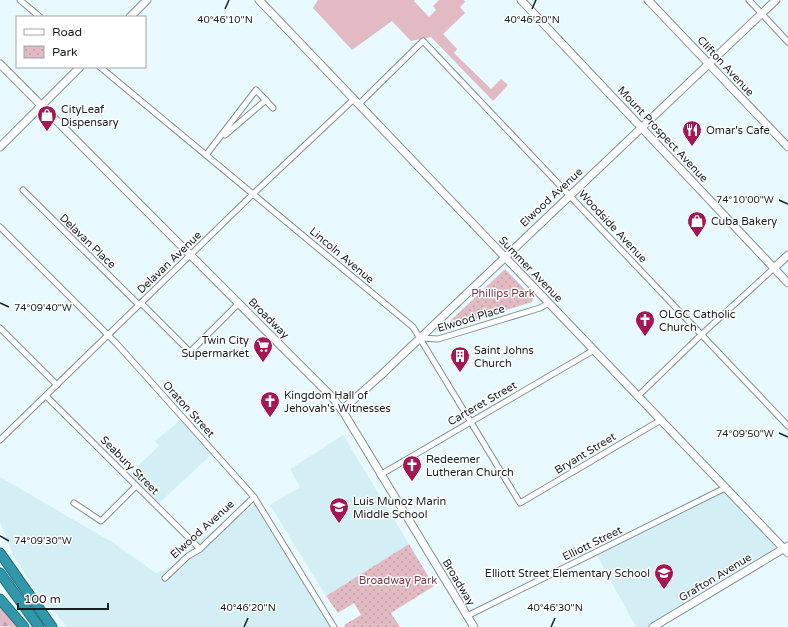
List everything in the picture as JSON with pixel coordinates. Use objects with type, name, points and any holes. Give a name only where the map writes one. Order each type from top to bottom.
[{"type":"highway","points":[[0,552],[52,627]]},
{"type":"highway","points":[[0,573],[39,627]]},
{"type":"highway","points":[[0,599],[24,627]]},
{"type":"street","points":[[20,0],[39,16]]},
{"type":"street","points":[[131,16],[147,0]]},
{"type":"street","name":"Summer Avenue","points":[[259,0],[725,488],[787,549]]},
{"type":"street","name":"Mount Prospect Avenue","points":[[521,0],[788,283]]},
{"type":"street","name":"Clifton Avenue","points":[[648,0],[788,147]]},
{"type":"street","points":[[749,0],[788,42]]},
{"type":"street","name":"Elwood Avenue","points":[[342,410],[420,338],[776,0]]},
{"type":"street","name":"Delavan Avenue","points":[[0,440],[254,194],[424,41]]},
{"type":"street","name":"Woodside Avenue","points":[[424,41],[788,426]]},
{"type":"street","name":"Broadway","points":[[0,64],[332,397],[342,410],[380,475],[474,627]]},
{"type":"street","points":[[0,147],[79,68]]},
{"type":"street","name":"Lincoln Avenue","points":[[101,68],[410,324],[520,503]]},
{"type":"street","points":[[206,155],[256,90],[273,108]]},
{"type":"street","points":[[217,142],[266,100]]},
{"type":"street","name":"Delavan Place","points":[[23,190],[190,352],[239,303]]},
{"type":"street","name":"Oraton Street","points":[[0,227],[108,335],[254,497],[334,627]]},
{"type":"street","points":[[638,396],[702,334],[788,255]]},
{"type":"street","name":"Elwood Place","points":[[420,338],[438,339],[543,307],[548,303]]},
{"type":"street","points":[[0,328],[57,385]]},
{"type":"street","name":"Carteret Street","points":[[380,475],[470,421],[594,350]]},
{"type":"street","name":"Seabury Street","points":[[46,396],[200,549]]},
{"type":"street","name":"Bryant Street","points":[[520,503],[661,420]]},
{"type":"street","points":[[74,503],[101,521],[136,486]]},
{"type":"street","name":"Elliott Street","points":[[467,616],[725,488]]},
{"type":"street","name":"Elwood Avenue","points":[[165,578],[188,556],[200,549],[254,497]]},
{"type":"street","name":"Grafton Avenue","points":[[653,627],[787,549]]},
{"type":"shaded area","points":[[182,419],[213,453],[157,505],[128,475],[159,446],[155,441]]},
{"type":"shaded area","name":"Luis Munoz Marin Middle School","points":[[343,435],[409,544],[326,596],[270,505],[300,487],[290,469]]},
{"type":"shaded area","points":[[0,477],[112,542],[156,573],[182,563],[193,544],[257,504],[334,627],[67,627],[41,597],[15,559],[0,522]]},
{"type":"shaded area","name":"Elliott Street Elementary School","points":[[727,489],[783,548],[650,627],[636,627],[596,554]]},
{"type":"green space","points":[[318,0],[415,0],[414,1],[429,17],[436,10],[433,6],[439,0],[464,0],[465,2],[460,7],[465,13],[443,34],[457,49],[454,53],[491,89],[501,79],[508,85],[493,101],[431,37],[411,41],[392,21],[352,50],[313,8]]},
{"type":"green space","name":"Phillips Park","points":[[505,269],[533,298],[532,302],[441,330]]},
{"type":"green space","name":"Broadway Park","points":[[409,544],[434,586],[391,613],[400,627],[346,627],[344,625],[361,615],[354,603],[338,613],[326,596]]},
{"type":"green space","points":[[0,606],[19,627],[0,626]]},
{"type":"place","name":"CityLeaf Dispensary","points":[[47,132]]},
{"type":"place","name":"Omar's Cafe","points":[[692,147]]},
{"type":"place","name":"Cuba Bakery","points":[[697,238]]},
{"type":"place","name":"OLGC Catholic Church","points":[[645,337]]},
{"type":"place","name":"Twin City Supermarket","points":[[263,363]]},
{"type":"place","name":"Saint Johns Church","points":[[460,373]]},
{"type":"place","name":"Kingdom Hall of Jehovah's Witnesses","points":[[270,418]]},
{"type":"place","name":"Redeemer Lutheran Church","points":[[412,482]]},
{"type":"place","name":"Luis Munoz Marin Middle School","points":[[339,524]]},
{"type":"place","name":"Elliott Street Elementary School","points":[[664,590]]}]
